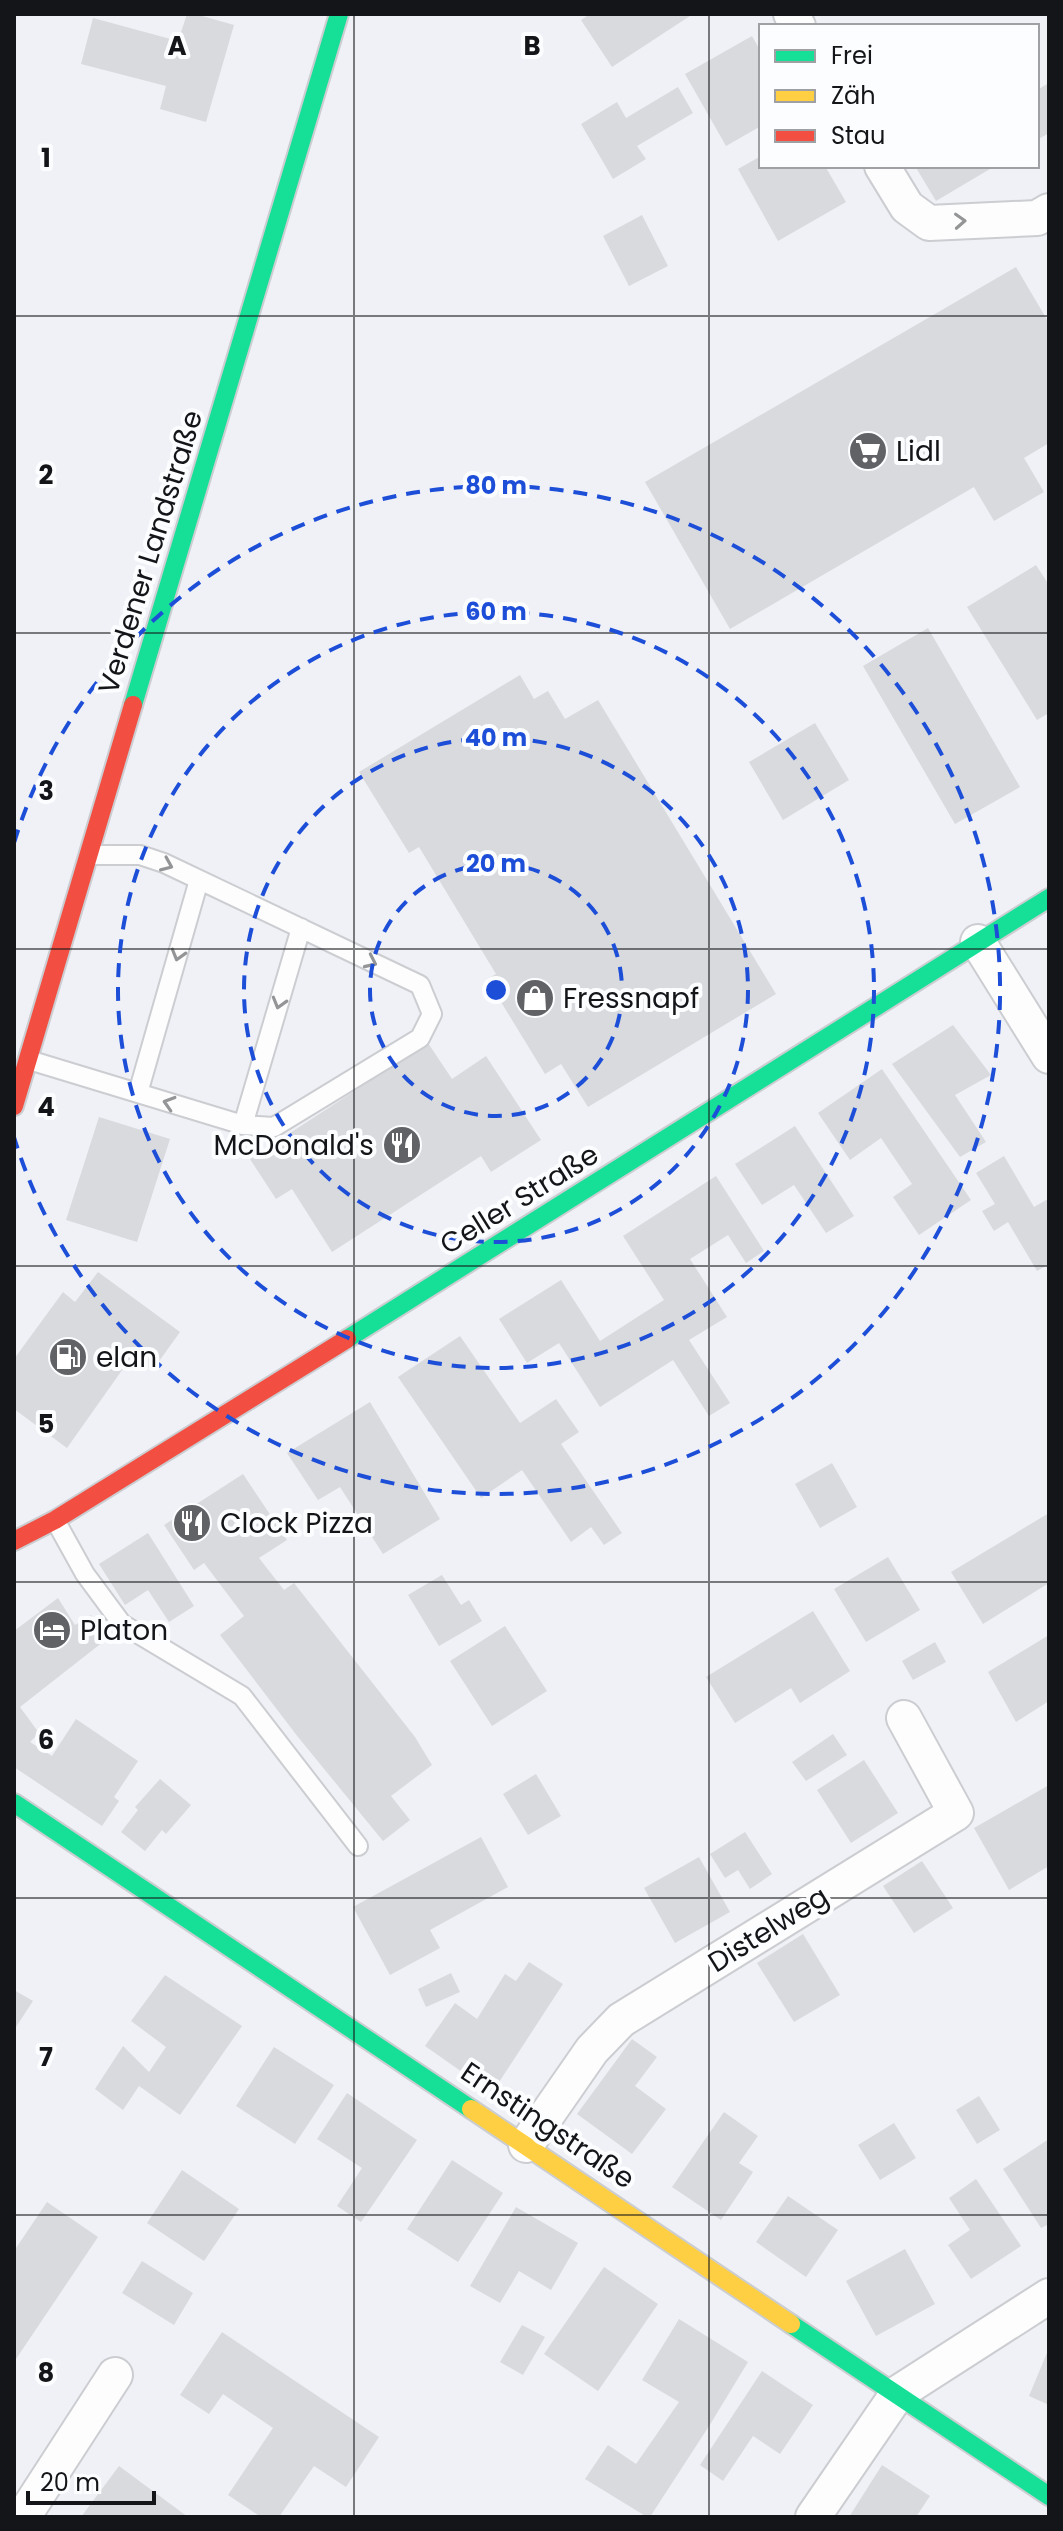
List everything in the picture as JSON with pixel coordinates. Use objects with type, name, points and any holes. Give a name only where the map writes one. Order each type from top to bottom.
[{"type":"main road","name":"Verdener Landstraße","points":[[14,1106],[339,14]]},
{"type":"main road","name":"Celler Straße","points":[[14,1541],[55,1520],[1049,898]]},
{"type":"main road","name":"Ernstingstraße","points":[[14,1803],[1049,2496]]},
{"type":"street","points":[[883,168],[907,207],[929,223],[1037,218],[1049,211]]},
{"type":"street","points":[[978,942],[1049,1056]]},
{"type":"street","name":"Distelweg","points":[[526,2145],[592,2050],[621,2020],[956,1813],[904,1718]]},
{"type":"street","points":[[813,2517],[898,2393],[1049,2296]]},
{"type":"street","points":[[23,2517],[115,2375]]},
{"type":"lane","points":[[29,1060],[243,1125],[274,1127],[420,1038],[432,1014],[420,985],[164,863],[140,855],[91,855]]},
{"type":"lane","points":[[138,1093],[199,880]]},
{"type":"lane","points":[[243,1125],[301,928]]},
{"type":"lane","points":[[55,1520],[85,1574],[122,1624],[242,1696],[358,1846]]},
{"type":"building","points":[[187,14],[234,25],[206,122],[160,109],[166,86],[81,64],[93,18],[178,41]]},
{"type":"building","points":[[590,14],[693,14],[612,67],[581,20]]},
{"type":"building","points":[[752,36],[759,48],[759,127],[726,146],[685,74]]},
{"type":"building","points":[[1049,83],[1049,133],[1039,139],[1039,89]]},
{"type":"building","points":[[678,87],[693,113],[637,146],[646,159],[613,179],[581,124],[617,102],[626,118]]},
{"type":"building","points":[[759,157],[759,168],[826,168],[846,202],[778,241],[738,169]]},
{"type":"building","points":[[916,168],[992,168],[936,201]]},
{"type":"building","points":[[642,215],[668,266],[629,286],[603,236]]},
{"type":"building","name":"Lidl","points":[[1016,267],[1049,323],[1049,443],[1024,458],[1044,492],[994,521],[974,487],[730,629],[645,482]]},
{"type":"building","points":[[1036,565],[1049,585],[1049,713],[1037,720],[967,607]]},
{"type":"building","points":[[928,628],[1020,787],[955,824],[863,666]]},
{"type":"building","points":[[520,675],[534,699],[548,691],[565,719],[598,700],[776,994],[588,1107],[561,1064],[545,1074],[487,979],[496,974],[419,847],[409,853],[359,772]]},
{"type":"building","points":[[815,723],[849,780],[783,820],[749,762]]},
{"type":"building","points":[[953,1025],[991,1075],[955,1095],[986,1142],[960,1157],[892,1064]]},
{"type":"building","name":"McDonald's","points":[[428,1043],[452,1079],[486,1056],[541,1140],[491,1172],[481,1156],[332,1252],[292,1189],[276,1199],[250,1159]]},
{"type":"building","points":[[882,1069],[971,1200],[919,1235],[893,1197],[912,1184],[881,1138],[850,1160],[818,1113]]},
{"type":"building","points":[[99,1117],[170,1139],[137,1242],[66,1220]]},
{"type":"building","points":[[795,1126],[854,1216],[826,1233],[794,1185],[762,1205],[735,1164]]},
{"type":"building","points":[[1004,1156],[1034,1207],[1049,1201],[1049,1264],[1037,1271],[1008,1222],[994,1231],[982,1211],[995,1204],[976,1173]]},
{"type":"building","points":[[716,1176],[764,1251],[746,1263],[728,1235],[690,1259],[727,1317],[689,1340],[730,1403],[709,1416],[673,1360],[600,1407],[559,1343],[527,1363],[499,1319],[561,1280],[600,1341],[664,1300],[623,1236]]},
{"type":"building","points":[[98,1272],[180,1332],[152,1371],[132,1356],[67,1448],[14,1409],[14,1359],[63,1292],[75,1302]]},
{"type":"building","points":[[460,1336],[520,1423],[556,1399],[579,1432],[561,1444],[622,1533],[604,1545],[591,1527],[571,1542],[522,1470],[481,1498],[398,1377]]},
{"type":"building","points":[[370,1402],[440,1519],[383,1554],[340,1487],[318,1500],[287,1453]]},
{"type":"building","points":[[832,1463],[857,1507],[820,1528],[795,1484]]},
{"type":"building","points":[[243,1474],[287,1540],[259,1558],[284,1590],[294,1583],[415,1737],[432,1765],[391,1796],[410,1820],[383,1841],[220,1635],[244,1616],[204,1563],[194,1570],[164,1525]]},
{"type":"building","points":[[1049,1513],[1049,1583],[983,1624],[951,1572]]},
{"type":"building","points":[[148,1533],[194,1606],[169,1622],[148,1590],[125,1605],[99,1564]]},
{"type":"building","points":[[888,1557],[920,1610],[866,1642],[834,1589]]},
{"type":"building","points":[[442,1575],[461,1605],[469,1600],[482,1621],[439,1646],[408,1595]]},
{"type":"building","points":[[58,1598],[75,1625],[91,1615],[108,1638],[20,1707],[39,1733],[30,1742],[52,1756],[76,1719],[138,1761],[114,1797],[119,1801],[102,1826],[14,1767],[14,1631]]},
{"type":"building","points":[[813,1611],[850,1671],[800,1703],[791,1688],[735,1723],[706,1677]]},
{"type":"building","points":[[505,1626],[547,1691],[492,1726],[450,1661]]},
{"type":"building","points":[[1049,1635],[1049,1701],[1016,1722],[988,1672]]},
{"type":"building","points":[[935,1642],[946,1662],[913,1680],[902,1661]]},
{"type":"building","points":[[833,1734],[847,1755],[806,1781],[792,1762]]},
{"type":"building","points":[[864,1760],[898,1813],[851,1843],[817,1790]]},
{"type":"building","points":[[536,1774],[561,1816],[528,1835],[503,1794]]},
{"type":"building","points":[[160,1779],[191,1805],[166,1834],[162,1830],[145,1851],[121,1832],[138,1810],[135,1807]]},
{"type":"building","points":[[1049,1785],[1049,1866],[1009,1890],[974,1828]]},
{"type":"building","points":[[745,1832],[772,1874],[750,1889],[738,1870],[725,1878],[710,1854]]},
{"type":"building","points":[[481,1837],[508,1887],[430,1930],[440,1948],[390,1975],[353,1907]]},
{"type":"building","points":[[699,1857],[730,1912],[675,1943],[644,1888]]},
{"type":"building","points":[[922,1861],[953,1908],[914,1933],[883,1886]]},
{"type":"building","points":[[803,1934],[840,1995],[794,2022],[757,1963]]},
{"type":"building","points":[[529,1962],[563,1984],[492,2093],[425,2046],[455,2003],[477,2019],[505,1974],[516,1981]]},
{"type":"building","points":[[451,1973],[460,1992],[426,2007],[418,1989]]},
{"type":"building","points":[[165,1975],[242,2026],[180,2115],[139,2086],[123,2110],[95,2089],[123,2046],[149,2072],[166,2047],[131,2021]]},
{"type":"building","points":[[14,1990],[33,2001],[14,2030]]},
{"type":"building","points":[[632,2039],[657,2057],[635,2086],[666,2109],[632,2154],[577,2114]]},
{"type":"building","points":[[274,2047],[334,2085],[295,2144],[236,2106]]},
{"type":"building","points":[[347,2093],[417,2140],[361,2222],[337,2206],[362,2168],[317,2139]]},
{"type":"building","points":[[979,2096],[1000,2130],[977,2144],[956,2110]]},
{"type":"building","points":[[724,2112],[758,2136],[739,2163],[753,2172],[721,2220],[672,2187]]},
{"type":"building","points":[[894,2123],[916,2158],[880,2180],[858,2145]]},
{"type":"building","points":[[1049,2139],[1049,2224],[1041,2228],[1003,2169]]},
{"type":"building","points":[[452,2160],[503,2193],[458,2262],[407,2229]]},
{"type":"building","points":[[182,2170],[239,2209],[204,2261],[147,2223]]},
{"type":"building","points":[[976,2179],[1021,2246],[971,2279],[948,2245],[970,2230],[949,2198]]},
{"type":"building","points":[[788,2196],[838,2230],[806,2277],[756,2242]]},
{"type":"building","points":[[47,2202],[98,2237],[14,2362],[14,2251]]},
{"type":"building","points":[[516,2207],[578,2243],[551,2290],[519,2271],[500,2303],[470,2286]]},
{"type":"building","points":[[905,2249],[935,2304],[876,2336],[846,2281]]},
{"type":"building","points":[[142,2261],[193,2293],[174,2325],[122,2293]]},
{"type":"building","points":[[604,2267],[658,2304],[598,2391],[544,2354]]},
{"type":"building","points":[[679,2319],[748,2362],[650,2517],[647,2517],[585,2479],[608,2445],[636,2464],[679,2402],[642,2380]]},
{"type":"building","points":[[522,2325],[545,2337],[523,2375],[500,2362]]},
{"type":"building","points":[[222,2332],[379,2437],[346,2487],[314,2466],[279,2517],[261,2517],[228,2495],[273,2428],[223,2394],[209,2414],[180,2395]]},
{"type":"building","points":[[1049,2348],[1049,2405],[1029,2396]]},
{"type":"building","points":[[762,2371],[813,2405],[780,2454],[753,2436],[723,2481],[700,2465]]},
{"type":"building","points":[[882,2465],[930,2496],[916,2517],[849,2517]]},
{"type":"building","points":[[119,2466],[188,2517],[81,2517]]},
{"type":"traffic: fast","points":[[133,705],[339,14]]},
{"type":"traffic: fast","points":[[347,1339],[1049,898]]},
{"type":"traffic: fast","points":[[14,1803],[471,2109]]},
{"type":"traffic: fast","points":[[791,2324],[1049,2496]]},
{"type":"traffic: slow","points":[[471,2109],[791,2324]]},
{"type":"traffic: jam","points":[[14,1106],[133,705]]},
{"type":"traffic: jam","points":[[14,1541],[55,1520],[347,1339]]},
{"type":"place","name":"Lidl","points":[[868,451]]},
{"type":"place","name":"Fressnapf","points":[[535,998]]},
{"type":"place","name":"McDonald's","points":[[402,1145]]},
{"type":"place","name":"elan","points":[[68,1357]]},
{"type":"place","name":"Clock Pizza","points":[[192,1523]]},
{"type":"place","name":"Platon","points":[[52,1630]]}]
